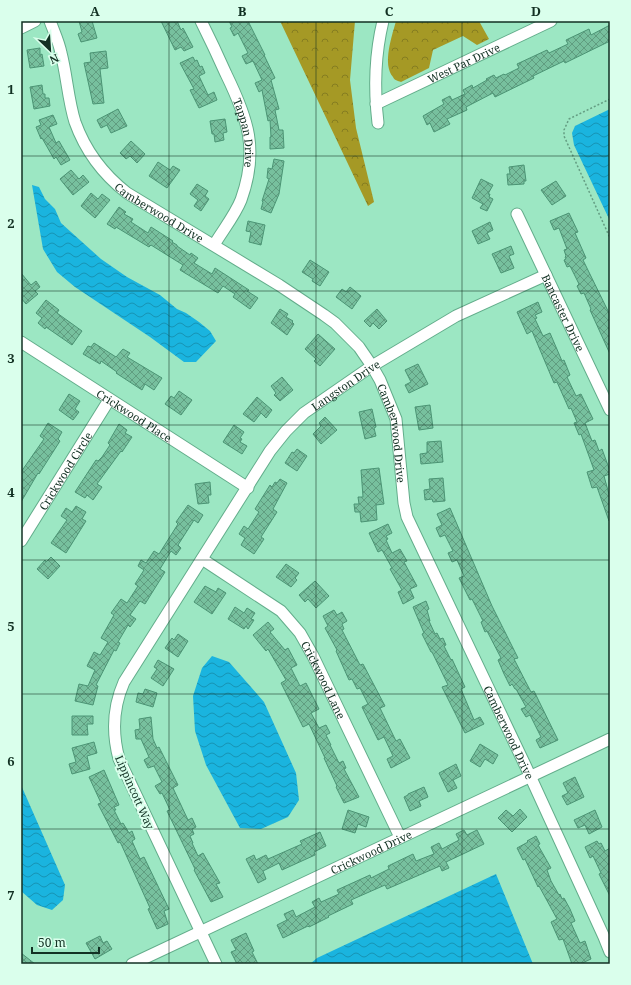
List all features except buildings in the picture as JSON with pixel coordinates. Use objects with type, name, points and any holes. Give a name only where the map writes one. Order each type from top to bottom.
[{"type":"street","points":[[21,28],[35,21]]},
{"type":"street","name":"Camberwood Drive","points":[[50,21],[61,53],[75,122],[84,142],[97,163],[111,179],[127,193],[279,285],[324,315],[353,341],[372,366],[380,380],[396,419],[404,503],[407,517],[530,776],[601,929],[610,952]]},
{"type":"street","name":"Tappan Drive","points":[[202,21],[242,106],[248,127],[250,143],[250,164],[243,192],[237,208],[214,245]]},
{"type":"street","points":[[378,123],[376,104],[377,62],[383,21]]},
{"type":"street","name":"West Par Drive","points":[[376,104],[528,26],[551,21]]},
{"type":"street","name":"Bancaster Drive","points":[[517,214],[610,410]]},
{"type":"street","name":"Langston Drive","points":[[202,559],[270,452],[292,425],[311,408],[372,366],[456,316],[546,275]]},
{"type":"street","name":"Crickwood Place","points":[[21,342],[248,488]]},
{"type":"street","name":"Crickwood Circle","points":[[21,541],[109,400]]},
{"type":"street","name":"Crickwood Lane","points":[[202,559],[280,611],[300,633],[313,656],[400,838]]},
{"type":"street","name":"Lippincott Way","points":[[202,559],[126,678],[114,714],[114,730],[116,747],[123,770],[216,964]]},
{"type":"street","name":"Crickwood Drive","points":[[132,964],[610,739]]},
{"type":"path","points":[[610,99],[569,119],[564,130],[564,136],[610,238]]},
{"type":"green space","points":[[280,21],[355,21],[350,80],[356,128],[374,202],[368,206]]},
{"type":"green space","points":[[396,21],[479,21],[489,39],[477,45],[463,36],[433,50],[429,68],[401,82],[394,78],[388,65],[390,42]]},
{"type":"water","points":[[610,109],[610,221],[574,145],[572,133],[575,126]]},
{"type":"water","points":[[32,185],[39,187],[45,199],[55,209],[61,223],[101,259],[127,277],[160,295],[177,309],[186,313],[210,331],[216,341],[196,362],[184,362],[150,337],[75,287],[57,272],[43,249]]},
{"type":"water","points":[[212,656],[229,662],[264,702],[296,773],[299,800],[288,817],[261,829],[240,828],[206,765],[195,731],[193,696],[202,668]]},
{"type":"water","points":[[21,785],[65,885],[63,900],[52,910],[37,905],[21,891]]},
{"type":"water","points":[[496,874],[533,964],[310,964],[317,958]]}]
